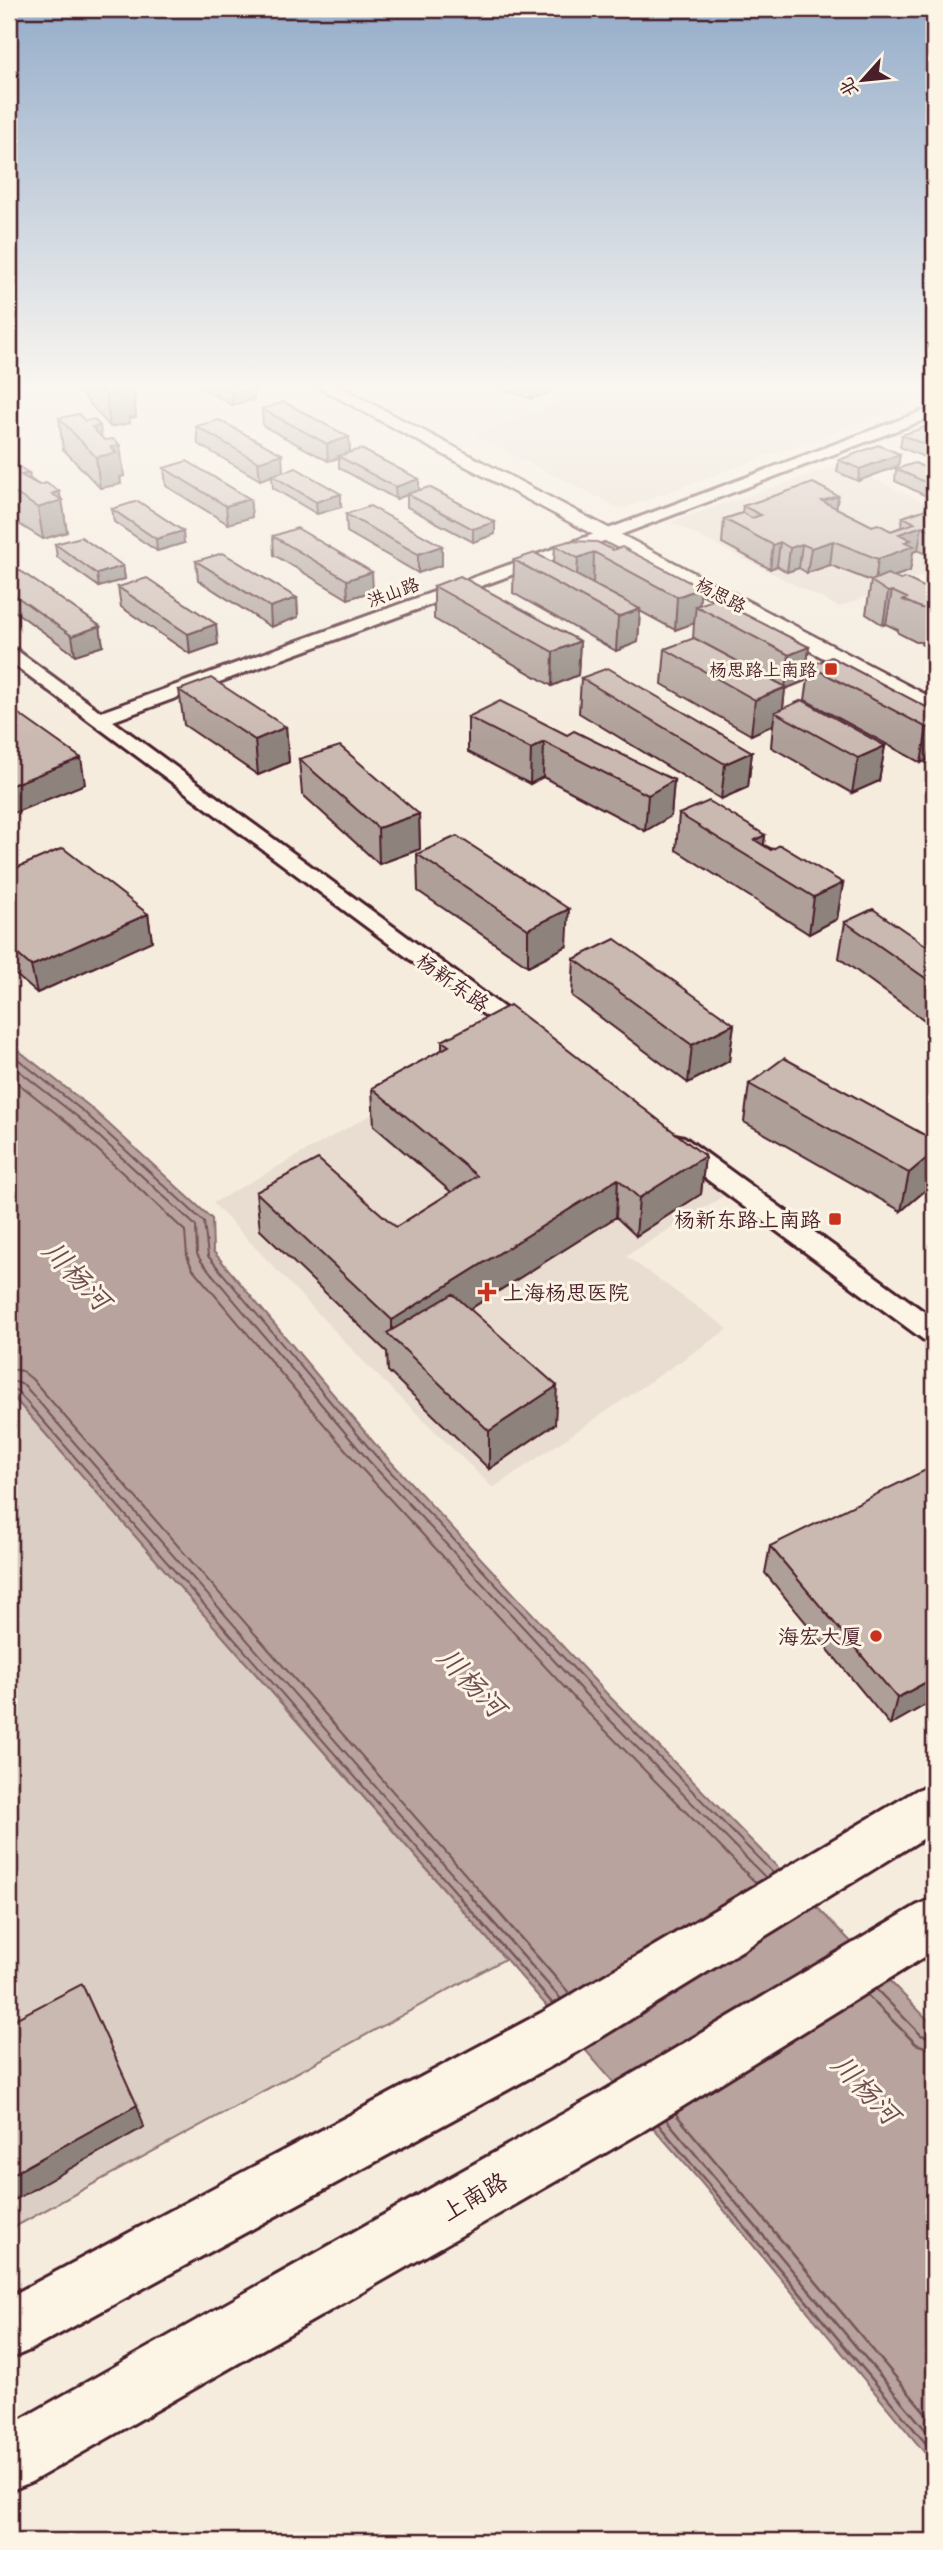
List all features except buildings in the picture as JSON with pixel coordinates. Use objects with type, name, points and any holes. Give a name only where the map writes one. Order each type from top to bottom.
[{"type":"main road","points":[[9,2329],[560,2032],[844,1863],[934,1806]]},
{"type":"main road","name":"上南路","points":[[9,2460],[620,2113],[925,1929]]},
{"type":"street","name":"杨思路","points":[[549,504],[934,708]]},
{"type":"street","name":"洪山路","points":[[100,719],[686,504]]},
{"type":"street","name":"杨新东路","points":[[9,653],[544,1048]]},
{"type":"street","points":[[657,1130],[934,1333]]},
{"type":"shaded area","points":[[612,504],[636,504],[622,509]]},
{"type":"shaded area","points":[[724,504],[928,504],[934,507],[934,571],[839,607],[671,522]]},
{"type":"shaded area","name":"上海杨思医院","points":[[507,1039],[725,1195],[626,1256],[728,1329],[493,1488],[367,1365],[213,1203]]},
{"type":"shaded area","points":[[9,1392],[505,1959],[9,2230]]},
{"type":"water","name":"川杨河","points":[[9,1043],[89,1106],[212,1219],[213,1251],[380,1450],[610,1697],[934,2026],[934,2464],[700,2181],[9,1392]]},
{"type":"place","name":"杨思路上南路","points":[[831,669]]},
{"type":"place","name":"杨新东路上南路","points":[[835,1219]]},
{"type":"place","name":"上海杨思医院","points":[[487,1292]]},
{"type":"place","name":"海宏大厦","points":[[876,1636]]}]
